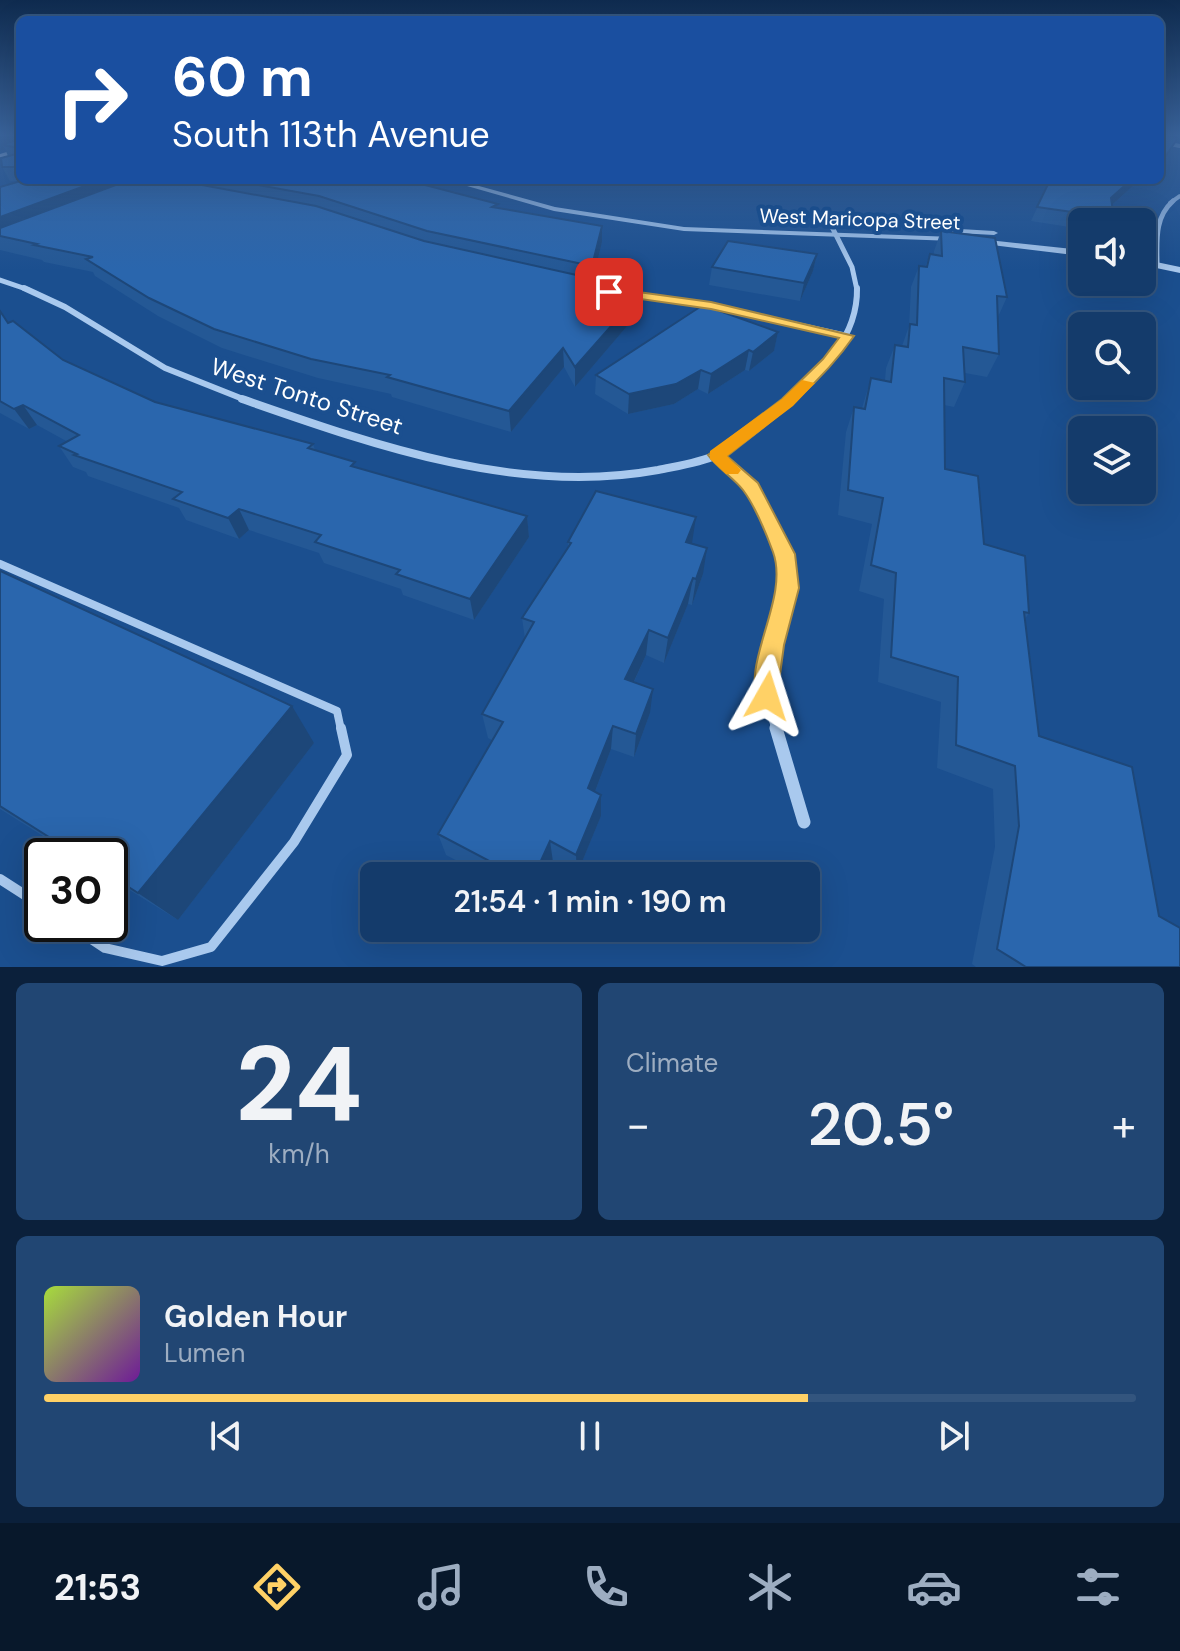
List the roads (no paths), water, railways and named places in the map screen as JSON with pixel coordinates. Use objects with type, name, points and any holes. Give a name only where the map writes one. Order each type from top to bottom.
[{"type":"street","name":"West Maricopa Street","points":[[463,184],[554,209],[714,232],[978,231],[1068,242]]},
{"type":"street","name":"West Maricopa Street","points":[[494,184],[553,200],[660,218],[960,239],[1068,251]]},
{"type":"street","points":[[1157,261],[1158,218],[1169,201],[1180,196]]},
{"type":"street","points":[[804,822],[767,696],[772,645],[788,588],[784,554],[751,487],[716,455],[787,403],[828,362],[847,336],[860,307],[856,278],[835,231]]},
{"type":"street","points":[[1157,261],[1180,261]]},
{"type":"street","points":[[1157,261],[1180,270]]},
{"type":"street","name":"West Tonto Street","points":[[0,280],[25,286],[79,314],[166,368],[278,411],[465,468],[514,478],[624,479],[716,455]]},
{"type":"street","points":[[612,292],[711,306],[847,336]]},
{"type":"lane","points":[[0,564],[337,711],[347,755],[294,842],[211,947],[162,961],[105,948],[96,942]]},
{"type":"lane","points":[[0,879],[24,894]]}]
